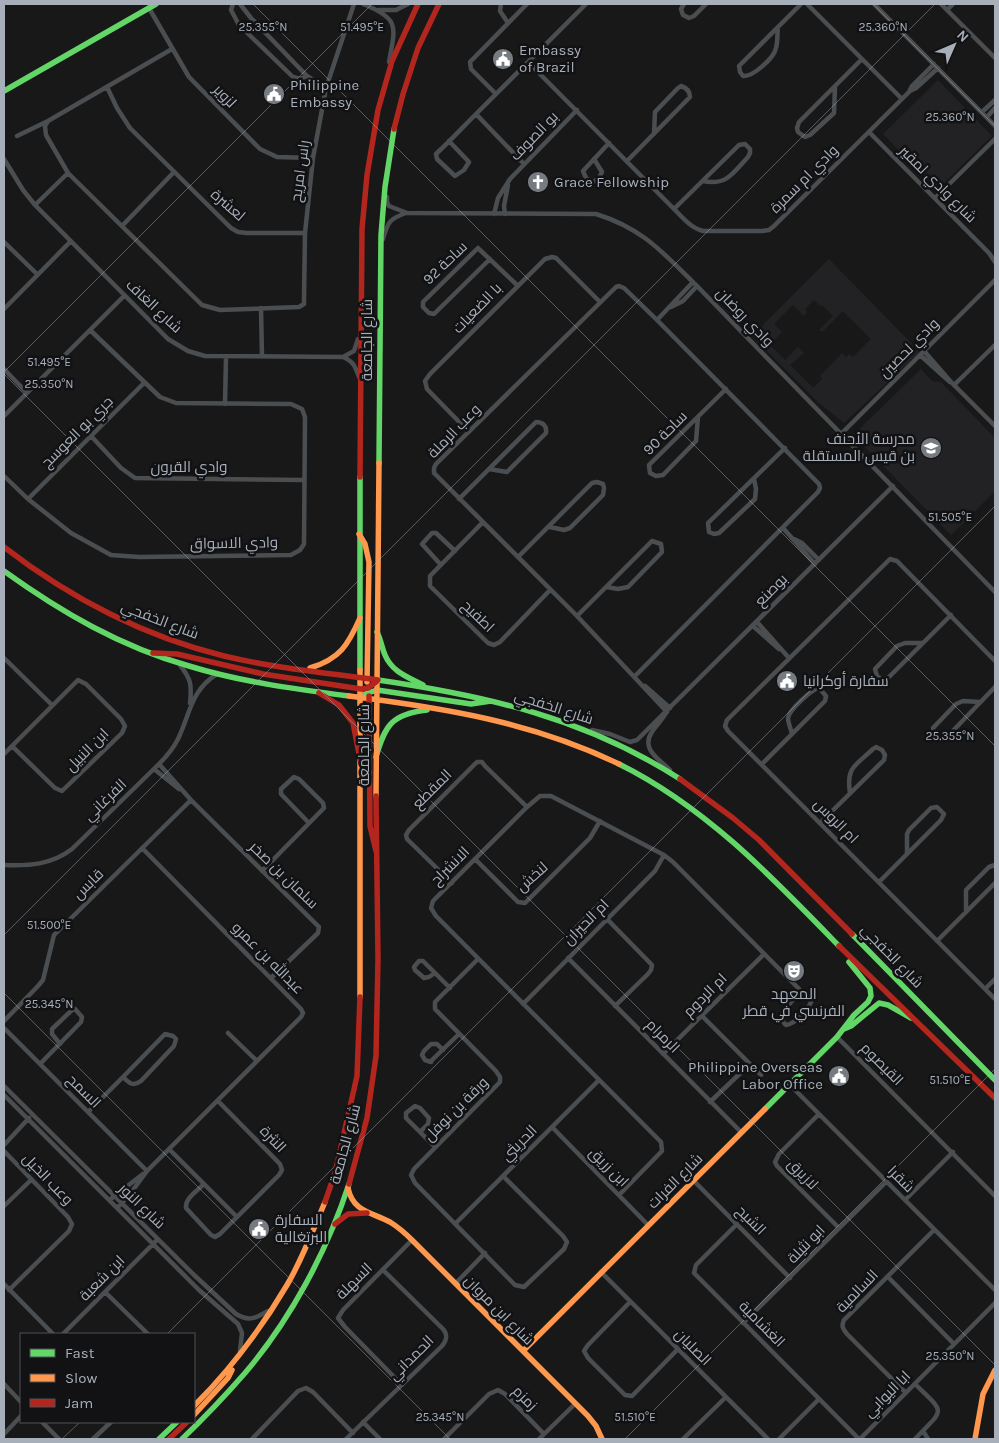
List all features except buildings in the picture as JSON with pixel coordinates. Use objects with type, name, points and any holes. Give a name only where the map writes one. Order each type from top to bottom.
[{"type":"main road","points":[[4,91],[156,4]]},
{"type":"main road","name":"شارع الجامعة","points":[[364,679],[360,618],[359,534],[362,229],[374,126],[388,75],[418,4]]},
{"type":"main road","name":"شارع الجامعة","points":[[182,1439],[232,1388],[290,1310],[304,1286],[333,1226],[348,1187],[366,1126],[374,1081],[378,1034],[376,757],[379,250],[386,176],[398,110],[420,41],[438,5]]},
{"type":"main road","points":[[359,534],[365,544],[369,562],[364,679],[367,691],[370,826],[376,851]]},
{"type":"main road","name":"شارع الخفجي","points":[[4,547],[91,606],[178,643],[225,656],[493,700],[564,720],[641,755],[721,807],[759,840],[995,1080]]},
{"type":"main road","name":"شارع الخفجي","points":[[4,571],[55,606],[114,637],[149,653],[180,664],[217,674],[316,691],[361,697],[367,691],[377,700],[472,714],[531,730],[582,748],[654,784],[700,814],[737,845],[912,1019],[995,1098]]},
{"type":"main road","points":[[305,670],[325,664],[341,653],[350,642],[360,618]]},
{"type":"main road","points":[[378,632],[386,659],[393,668],[402,676],[427,688]]},
{"type":"main road","points":[[149,653],[177,654],[254,672],[367,691],[377,690],[471,704],[493,700]]},
{"type":"main road","points":[[367,691],[377,681]]},
{"type":"main road","points":[[316,691],[335,701],[350,717],[356,729],[358,754],[361,764]]},
{"type":"main road","name":"شارع الجامعة","points":[[195,1405],[240,1356],[287,1285],[325,1203],[335,1174],[357,1076],[360,1022],[361,697]]},
{"type":"main road","points":[[376,757],[385,730],[393,720],[409,712],[439,709]]},
{"type":"main road","name":"شارع الفرات","points":[[523,1351],[837,1037],[854,1015],[868,1002],[872,992],[867,982],[841,949]]},
{"type":"main road","name":"شارع الفرات","points":[[844,1029],[851,1026],[879,1003],[891,1005],[901,1014],[912,1019]]},
{"type":"main road","name":"شارع ابن مروان","points":[[348,1187],[352,1202],[367,1213],[396,1226],[412,1240],[575,1404],[596,1426],[602,1439]]},
{"type":"main road","points":[[333,1226],[348,1214],[367,1213]]},
{"type":"main road","points":[[195,1414],[228,1378],[233,1364]]},
{"type":"main road","points":[[976,1439],[981,1398],[995,1370]]},
{"type":"main road","points":[[162,1438],[176,1423]]},
{"type":"main road","points":[[169,1439],[185,1423]]},
{"type":"main road","points":[[191,1439],[196,1426]]},
{"type":"street","points":[[233,4],[231,10],[239,25],[293,77],[307,76]]},
{"type":"street","points":[[240,4],[307,76],[326,88]]},
{"type":"street","name":"راس امريح","points":[[48,120],[45,126],[46,135],[68,174],[202,305],[220,310],[299,307],[304,304],[304,233],[313,158],[326,88],[354,4]]},
{"type":"street","points":[[363,4],[378,10],[390,20],[395,32],[388,75]]},
{"type":"street","points":[[378,10],[396,10],[408,4]]},
{"type":"street","points":[[502,4],[500,10],[508,23]]},
{"type":"street","points":[[496,94],[471,69],[470,64],[527,4]]},
{"type":"street","points":[[449,141],[469,162],[464,170],[455,176],[436,156],[449,141],[586,4]]},
{"type":"street","points":[[684,4],[680,9],[683,15],[689,18],[694,16],[706,4]]},
{"type":"street","points":[[778,27],[775,52],[756,72],[749,76],[743,76],[739,66],[778,27],[801,4]]},
{"type":"street","points":[[807,4],[902,98]]},
{"type":"street","points":[[874,4],[995,126]]},
{"type":"street","points":[[942,4],[995,58]]},
{"type":"street","points":[[947,10],[954,4]]},
{"type":"street","name":"لزوير","points":[[149,8],[189,76],[260,149],[277,157],[313,158]]},
{"type":"street","points":[[17,136],[107,87],[172,48]]},
{"type":"street","points":[[835,87],[834,112],[810,135],[806,137],[801,134],[797,128],[799,122],[862,59]]},
{"type":"street","name":"وادي ام سمرة","points":[[528,62],[674,209],[699,231],[769,230],[902,98],[938,68]]},
{"type":"street","name":"وادي ام سمرة","points":[[909,92],[912,86],[934,64]]},
{"type":"street","points":[[627,161],[654,134],[690,97],[689,92],[685,88],[681,86],[678,88],[655,112],[654,134]]},
{"type":"street","name":"لعشرة","points":[[107,87],[116,108],[130,128],[231,228],[238,232],[304,233]]},
{"type":"street","points":[[982,112],[995,100]]},
{"type":"street","points":[[987,118],[995,108]]},
{"type":"street","name":"بو الصوف","points":[[494,214],[502,190],[510,179],[577,110]]},
{"type":"street","points":[[476,114],[524,164]]},
{"type":"street","name":"شارع وادي لمقير","points":[[869,132],[995,256]]},
{"type":"street","points":[[935,198],[995,139]]},
{"type":"street","points":[[594,159],[602,172],[599,178],[593,182],[586,178],[583,171],[594,159],[609,143]]},
{"type":"street","points":[[674,209],[739,145],[745,144],[750,149],[748,157],[728,178],[722,182],[703,181]]},
{"type":"street","name":"شارع الغاف","points":[[4,159],[23,190],[70,242],[168,339],[188,351],[205,356],[226,357],[343,357]]},
{"type":"street","points":[[122,226],[174,172]]},
{"type":"street","points":[[35,205],[68,174]]},
{"type":"street","points":[[386,176],[387,202],[389,206],[407,213]]},
{"type":"street","name":"بو الصوف","points":[[505,214],[505,194],[510,179]]},
{"type":"street","points":[[379,250],[388,223],[394,218],[407,213]]},
{"type":"street","name":"وادي روضان","points":[[407,213],[596,214],[632,228],[652,241],[698,286],[995,592]]},
{"type":"street","points":[[4,242],[37,274]]},
{"type":"street","points":[[4,309],[70,242]]},
{"type":"street","name":"ساحة 92","points":[[490,259],[434,314],[429,313],[423,307],[423,302],[478,248],[490,259],[517,285]]},
{"type":"street","name":"شارع وادي لمقير","points":[[990,253],[995,262]]},
{"type":"street","name":"با الضعيات","points":[[469,432],[427,388],[425,381],[517,285],[545,258],[552,256],[600,302]]},
{"type":"street","name":"وادي لحصين","points":[[841,434],[995,280]]},
{"type":"street","points":[[657,320],[693,282]]},
{"type":"street","name":"وعب الرملة","points":[[635,676],[783,528],[820,488],[819,484],[785,448],[657,320],[624,288],[619,286],[600,302],[469,432],[434,468],[434,473],[668,710]]},
{"type":"street","points":[[670,308],[683,301],[698,286]]},
{"type":"street","points":[[4,416],[124,296]]},
{"type":"street","points":[[261,308],[262,356]]},
{"type":"street","points":[[343,357],[354,351],[361,323]]},
{"type":"street","name":"وادي الاسواق","points":[[4,476],[28,499],[72,533],[111,556],[291,555],[300,550],[304,544],[306,417],[302,409],[292,404],[176,403],[167,400],[160,397],[90,330]]},
{"type":"street","points":[[952,384],[995,345]]},
{"type":"street","points":[[922,353],[994,424]]},
{"type":"street","points":[[225,404],[226,357]]},
{"type":"street","points":[[343,357],[352,361],[360,384]]},
{"type":"street","points":[[4,369],[27,393]]},
{"type":"street","name":"جري بو العوسج","points":[[28,499],[144,382]]},
{"type":"street","name":"ساحة 90","points":[[698,417],[696,440],[663,475],[656,476],[650,472],[649,464],[726,389]]},
{"type":"street","points":[[459,498],[536,422],[545,425],[546,433],[508,472],[489,469]]},
{"type":"street","name":"وادي القرون","points":[[91,436],[121,468],[135,478],[304,480]]},
{"type":"street","points":[[754,478],[756,489],[754,499],[719,533],[714,534],[710,532],[708,523],[754,478],[785,448]]},
{"type":"street","points":[[518,558],[592,483],[603,484],[603,495],[570,528],[564,530],[550,527]]},
{"type":"street","name":"بوصنع","points":[[588,730],[610,734],[627,741],[633,742],[637,740],[893,486]]},
{"type":"street","name":"اطفيح","points":[[483,522],[430,576],[430,586],[488,643],[494,645],[500,642],[550,590]]},
{"type":"street","points":[[783,528],[798,546],[817,562]]},
{"type":"street","points":[[441,565],[422,544],[432,533],[436,533],[455,551]]},
{"type":"street","points":[[577,616],[652,541],[661,544],[662,552],[628,587],[618,589],[607,588]]},
{"type":"street","name":"ام الروس","points":[[995,661],[897,561],[893,559],[888,560],[725,723],[728,731],[995,999]]},
{"type":"street","points":[[922,644],[905,643],[897,646],[875,669],[877,676],[883,680],[886,679],[922,644],[951,615]]},
{"type":"street","points":[[755,624],[771,644],[780,649],[789,658]]},
{"type":"street","points":[[4,658],[52,705]]},
{"type":"street","name":"الفرغاني","points":[[180,664],[188,675],[191,684],[190,707]]},
{"type":"street","name":"الفرغاني","points":[[4,865],[24,866],[42,864],[65,854],[160,764],[175,745],[190,707],[202,685],[217,674]]},
{"type":"street","name":"ابن النبيل","points":[[4,754],[75,682],[80,680],[122,719],[125,726],[122,733],[62,791],[55,788],[12,746]]},
{"type":"street","points":[[980,702],[964,701],[956,704],[934,728],[934,735],[944,739],[947,737],[995,687]]},
{"type":"street","points":[[762,764],[792,734],[825,701],[826,696],[819,688],[813,690],[790,713],[788,719],[792,734]]},
{"type":"street","name":"بوصنع","points":[[668,710],[650,736],[648,745],[651,753],[674,775]]},
{"type":"street","points":[[820,823],[884,760],[885,755],[882,750],[876,747],[872,749],[851,770],[848,775],[850,793]]},
{"type":"street","name":"المقطع","points":[[452,883],[407,840],[406,835],[409,830],[477,762],[482,762],[527,807]]},
{"type":"street","name":"سلمان بن صخر","points":[[160,764],[182,791],[319,928],[318,933],[271,978]]},
{"type":"street","name":"سلمان بن صخر","points":[[154,769],[182,791]]},
{"type":"street","points":[[262,871],[323,809],[324,805],[299,780],[294,778],[281,789],[281,794],[309,823]]},
{"type":"street","name":"الانشراح","points":[[619,1195],[660,1153],[663,1145],[436,916],[430,908],[433,901],[527,807],[540,796],[550,796],[664,855],[801,991]]},
{"type":"street","name":"قابس","points":[[4,1021],[43,980],[54,935],[191,800]]},
{"type":"street","points":[[878,882],[944,817],[940,808],[937,806],[930,808],[909,830],[907,834],[907,853]]},
{"type":"street","name":"لنخش","points":[[475,859],[518,902],[525,903],[590,838],[600,821]]},
{"type":"street","name":"عبدالله بن عمرو","points":[[117,1208],[147,1171],[303,1013],[271,978],[142,848]]},
{"type":"street","name":"ام الحيران","points":[[523,1004],[655,871],[664,855]]},
{"type":"street","points":[[966,912],[966,890],[989,867],[995,865]]},
{"type":"street","points":[[937,941],[995,883]]},
{"type":"street","points":[[607,919],[652,965],[648,974],[615,1006]]},
{"type":"street","name":"ام الردوم","points":[[663,1054],[764,954]]},
{"type":"street","name":"الرمرام","points":[[568,958],[741,1132]]},
{"type":"street","name":"ورقة بن نوفل","points":[[478,959],[435,1002],[435,1009],[496,1071],[500,1079],[496,1087],[412,1171],[411,1178],[521,1288],[526,1286],[566,1246],[567,1242],[503,1176]]},
{"type":"street","points":[[435,973],[424,978],[414,967],[419,960],[422,960],[435,973],[450,988]]},
{"type":"street","points":[[985,988],[995,979]]},
{"type":"street","points":[[801,991],[809,999],[810,1005],[791,1024],[786,1025],[783,1022],[783,1011],[801,991]]},
{"type":"street","points":[[40,1064],[60,1044],[82,1020],[82,1016],[75,1009],[52,1029],[52,1034],[60,1044]]},
{"type":"street","points":[[702,1016],[761,1075]]},
{"type":"street","name":"السمح","points":[[4,1028],[147,1171]]},
{"type":"street","points":[[228,1033],[257,1061]]},
{"type":"street","points":[[88,1112],[162,1036],[170,1034],[173,1036],[176,1040],[174,1046],[141,1081],[132,1084],[123,1077]]},
{"type":"street","points":[[443,1050],[437,1044],[431,1044],[422,1055],[425,1060],[431,1062],[443,1050],[458,1034]]},
{"type":"street","name":"القيصوم","points":[[837,1037],[995,1196]]},
{"type":"street","points":[[710,1102],[750,1064]]},
{"type":"street","name":"الحريثي","points":[[456,1223],[599,1080]]},
{"type":"street","name":"شقرا","points":[[789,1084],[995,1290]]},
{"type":"street","name":"شارع النور","points":[[4,1086],[214,1295],[238,1315],[245,1318],[252,1319],[271,1309]]},
{"type":"street","name":"شارع النور","points":[[4,1096],[200,1290],[240,1327],[242,1337],[240,1356]]},
{"type":"street","name":"النثرة","points":[[204,1184],[186,1202],[186,1208],[211,1235],[216,1237],[282,1170],[282,1167],[218,1101]]},
{"type":"street","points":[[420,1132],[428,1124],[429,1118],[420,1108],[415,1106],[405,1117],[420,1132],[435,1147]]},
{"type":"street","name":"لازيرق","points":[[819,1114],[779,1154],[775,1162],[776,1166],[839,1228]]},
{"type":"street","points":[[4,1145],[32,1115]]},
{"type":"street","name":"ابن زريق","points":[[552,1127],[648,1225]]},
{"type":"street","points":[[169,1149],[237,1217]]},
{"type":"street","name":"وعب الخيل","points":[[4,1151],[68,1217],[72,1224],[69,1230],[9,1290]]},
{"type":"street","points":[[905,1200],[952,1152]]},
{"type":"street","name":"عبدالله بن عمرو","points":[[110,1201],[147,1171]]},
{"type":"street","points":[[4,1206],[31,1180]]},
{"type":"street","name":"الشيح","points":[[693,1180],[790,1278]]},
{"type":"street","name":"ابو نثيلة","points":[[743,1323],[886,1182]]},
{"type":"street","name":"الغشامية","points":[[737,1224],[696,1265],[694,1270],[696,1276],[859,1439]]},
{"type":"street","name":"السالمية","points":[[906,1393],[842,1327],[844,1320],[934,1230]]},
{"type":"street","name":"ابن شعبة","points":[[64,1333],[158,1239]]},
{"type":"street","name":"السهلة","points":[[402,1384],[338,1318],[339,1314],[412,1240]]},
{"type":"street","points":[[456,1284],[485,1253]]},
{"type":"street","name":"الحمداني","points":[[346,1439],[446,1340],[446,1335],[383,1270]]},
{"type":"street","name":"الصليان","points":[[601,1272],[768,1439]]},
{"type":"street","points":[[888,1277],[954,1344]]},
{"type":"street","points":[[4,1284],[52,1333]]},
{"type":"street","points":[[105,1292],[147,1333]]},
{"type":"street","points":[[630,1302],[584,1351],[588,1358],[622,1392],[628,1396],[635,1393],[678,1349]]},
{"type":"street","name":"ابا اليوابي","points":[[859,1439],[995,1303]]},
{"type":"street","points":[[4,1384],[20,1401]]},
{"type":"street","points":[[915,1384],[938,1408],[937,1417],[915,1439]]},
{"type":"street","points":[[252,1439],[298,1392],[306,1388],[313,1392],[353,1433]]},
{"type":"street","name":"زمزم","points":[[444,1439],[490,1394],[498,1390],[505,1394],[544,1434]]},
{"type":"street","points":[[683,1439],[726,1397]]},
{"type":"street","points":[[779,1439],[819,1399]]},
{"type":"street","points":[[539,1439],[575,1404]]},
{"type":"street","points":[[4,1434],[20,1417]]},
{"type":"street","points":[[363,1422],[380,1439]]},
{"type":"street","points":[[43,1423],[59,1439]]},
{"type":"street","points":[[93,1439],[110,1423]]},
{"type":"street","points":[[923,1431],[928,1439]]},
{"type":"shaded area","points":[[938,80],[992,136],[937,190],[883,134]]},
{"type":"shaded area","points":[[829,259],[920,352],[844,423],[819,403],[752,336]],"holes":[[[814,300],[820,306],[822,305],[833,316],[819,330],[822,332],[843,311],[871,339],[853,357],[849,354],[846,357],[842,353],[820,376],[822,379],[813,388],[790,365],[804,353],[798,347],[785,360],[770,345],[782,332],[774,324],[793,305],[804,316],[807,312],[805,309]]]},
{"type":"shaded area","name":"مدرسة الأحنف بن قيس المستقلة","points":[[921,369],[932,381],[941,382],[995,438],[995,491],[951,535],[853,435]]},
{"type":"traffic: fast","points":[[4,91],[156,4]]},
{"type":"traffic: fast","points":[[379,463],[381,235],[385,187],[394,129]]},
{"type":"traffic: fast","points":[[360,477],[360,670]]},
{"type":"traffic: fast","points":[[4,571],[92,627],[139,649],[209,672],[248,681],[349,696]]},
{"type":"traffic: fast","points":[[377,632],[385,655],[392,666],[423,685]]},
{"type":"traffic: fast","points":[[378,680],[496,702],[571,725],[608,740],[680,779]]},
{"type":"traffic: fast","points":[[365,694],[377,690],[471,704],[491,701]]},
{"type":"traffic: fast","points":[[376,757],[383,737],[392,723],[406,715],[427,710]]},
{"type":"traffic: fast","points":[[619,764],[651,781],[681,801],[737,846],[839,946]]},
{"type":"traffic: fast","points":[[852,934],[995,1080]]},
{"type":"traffic: fast","points":[[765,1109],[837,1037],[854,1015],[868,1002],[871,996],[870,988],[849,962]]},
{"type":"traffic: fast","points":[[844,1029],[851,1026],[879,1003],[888,1005],[911,1018]]},
{"type":"traffic: fast","points":[[182,1439],[245,1373],[278,1330],[319,1259],[349,1184]]},
{"type":"traffic: fast","points":[[159,1439],[176,1423]]},
{"type":"traffic: slow","points":[[376,796],[379,463]]},
{"type":"traffic: slow","points":[[359,534],[365,544],[369,562],[367,682]]},
{"type":"traffic: slow","points":[[310,668],[329,660],[342,650],[360,618]]},
{"type":"traffic: slow","points":[[360,670],[360,997]]},
{"type":"traffic: slow","points":[[349,696],[453,712],[520,727],[553,737],[619,764]]},
{"type":"traffic: slow","points":[[523,1351],[765,1109]]},
{"type":"traffic: slow","points":[[348,1188],[350,1196],[358,1207],[390,1222],[412,1240],[588,1416],[596,1426],[602,1439]]},
{"type":"traffic: slow","points":[[195,1405],[256,1333],[277,1301],[298,1265],[325,1202]]},
{"type":"traffic: slow","points":[[195,1414],[228,1378],[232,1370]]},
{"type":"traffic: slow","points":[[975,1439],[983,1394],[995,1370]]},
{"type":"traffic: jam","points":[[360,477],[362,229],[367,175],[378,110],[392,61],[418,4]]},
{"type":"traffic: jam","points":[[394,129],[418,48],[439,4]]},
{"type":"traffic: jam","points":[[4,547],[29,566],[81,599],[165,638],[194,648],[262,664],[378,680]]},
{"type":"traffic: jam","points":[[153,653],[177,654],[263,674],[361,689],[368,688],[377,681]]},
{"type":"traffic: jam","points":[[319,693],[339,705],[353,723],[361,764]]},
{"type":"traffic: jam","points":[[369,696],[370,826],[376,851]]},
{"type":"traffic: jam","points":[[680,779],[733,818],[759,840],[852,934]]},
{"type":"traffic: jam","points":[[349,1184],[367,1118],[376,1056],[378,959],[376,796]]},
{"type":"traffic: jam","points":[[839,946],[995,1098]]},
{"type":"traffic: jam","points":[[325,1202],[335,1173],[357,1076],[360,997]]},
{"type":"traffic: jam","points":[[335,1224],[348,1214],[367,1213]]},
{"type":"traffic: jam","points":[[169,1439],[186,1423]]},
{"type":"place","name":"Embassy of Brazil","points":[[503,59]]},
{"type":"place","name":"Philippine Embassy","points":[[274,94]]},
{"type":"place","name":"Grace Fellowship","points":[[538,182]]},
{"type":"place","name":"مدرسة الأحنف بن قيس المستقلة","points":[[931,448]]},
{"type":"place","name":"سفارة أوكرانيا","points":[[787,681]]},
{"type":"place","name":"المعهد الفرنسي في قطر","points":[[794,971]]},
{"type":"place","name":"Philippine Overseas Labor Office","points":[[839,1076]]},
{"type":"place","name":"السفارة البرتغالية","points":[[259,1229]]}]
